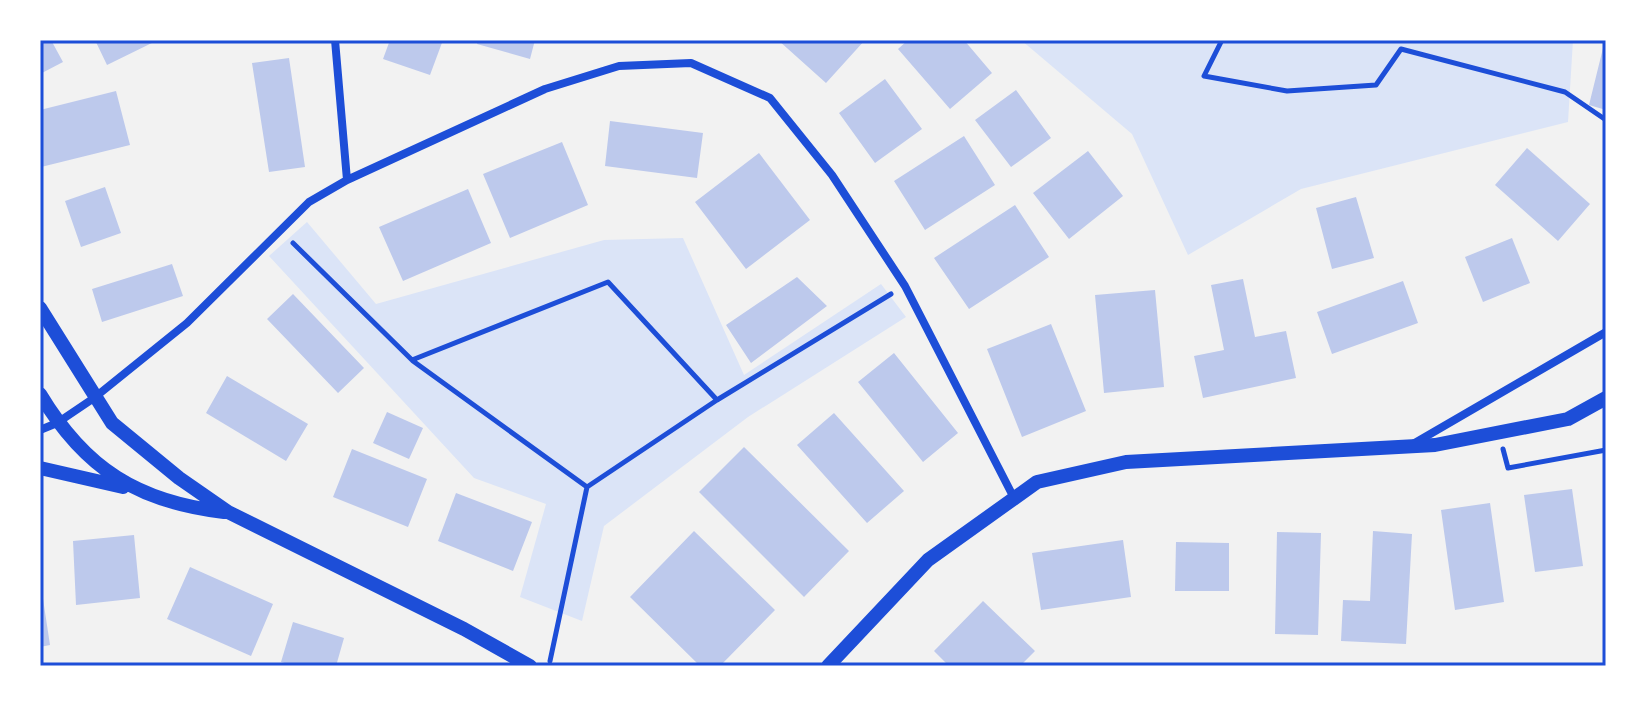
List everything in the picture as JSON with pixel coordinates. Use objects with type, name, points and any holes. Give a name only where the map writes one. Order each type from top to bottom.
[{"type":"street","points":[[335,40],[347,180]]},
{"type":"street","points":[[40,430],[57,423],[94,398],[187,323],[309,202],[347,180],[545,89],[619,66],[691,63],[770,98],[832,175],[905,286],[1014,498]]},
{"type":"street","points":[[40,308],[112,423],[228,512],[464,629],[530,666]]},
{"type":"street","points":[[1407,447],[1606,332]]},
{"type":"street","points":[[40,394],[75,445],[131,489]]},
{"type":"street","points":[[828,666],[928,560],[1037,482],[1126,462],[1435,445],[1568,419],[1606,398]]},
{"type":"street","points":[[40,468],[131,489],[170,502],[228,512]]},
{"type":"lane","points":[[207,40],[223,40]]},
{"type":"path","points":[[1222,40],[1204,76],[1287,91],[1376,85],[1401,49],[1565,92],[1606,120]]},
{"type":"path","points":[[279,232],[312,259],[412,360],[587,487]]},
{"type":"path","points":[[412,360],[608,282],[717,400]]},
{"type":"path","points":[[549,666],[587,487],[717,400],[905,286]]},
{"type":"path","points":[[1508,468],[1606,450]]},
{"type":"shaded area","points":[[1021,40],[1573,40],[1568,122],[1301,189],[1188,255],[1132,134]]},
{"type":"shaded area","points":[[307,222],[376,304],[604,240],[683,238],[744,375],[881,284],[906,317],[748,417],[604,526],[582,621],[520,597],[546,504],[474,478],[269,256]]},
{"type":"building","points":[[40,40],[51,40],[63,62],[40,74]]},
{"type":"building","points":[[95,40],[158,40],[107,65]]},
{"type":"building","points":[[390,40],[443,40],[430,75],[383,59]]},
{"type":"building","points":[[478,40],[535,40],[530,59],[477,44]]},
{"type":"building","points":[[778,40],[865,40],[826,83]]},
{"type":"building","points":[[908,40],[964,40],[992,73],[950,109],[898,49]]},
{"type":"building","points":[[1606,41],[1606,110],[1589,105]]},
{"type":"building","points":[[289,58],[305,167],[269,172],[252,63]]},
{"type":"building","points":[[885,79],[922,129],[875,163],[839,113]]},
{"type":"building","points":[[1016,90],[1051,138],[1011,167],[975,120]]},
{"type":"building","points":[[116,91],[130,145],[41,167],[40,110]]},
{"type":"building","points":[[610,121],[703,133],[697,178],[605,166]]},
{"type":"building","points":[[964,136],[995,185],[925,230],[894,181]]},
{"type":"building","points":[[562,142],[588,205],[510,238],[483,174]]},
{"type":"building","points":[[1527,148],[1590,204],[1558,241],[1495,185]]},
{"type":"building","points":[[1088,151],[1123,196],[1069,239],[1033,193]]},
{"type":"building","points":[[759,153],[810,220],[746,269],[695,202]]},
{"type":"building","points":[[105,187],[121,233],[81,247],[65,201]]},
{"type":"building","points":[[468,189],[491,243],[403,281],[379,227]]},
{"type":"building","points":[[1356,197],[1374,258],[1332,269],[1316,208]]},
{"type":"building","points":[[1015,205],[1049,257],[969,309],[934,258]]},
{"type":"building","points":[[1512,238],[1530,283],[1483,302],[1465,257]]},
{"type":"building","points":[[172,264],[183,296],[102,322],[92,289]]},
{"type":"building","points":[[797,277],[827,306],[751,363],[726,325]]},
{"type":"building","points":[[1243,279],[1255,337],[1286,331],[1296,378],[1203,398],[1194,356],[1224,350],[1211,285]]},
{"type":"building","points":[[1403,281],[1418,323],[1332,354],[1317,312]]},
{"type":"building","points":[[1155,290],[1164,387],[1104,393],[1095,295]]},
{"type":"building","points":[[293,294],[364,368],[338,393],[267,319]]},
{"type":"building","points":[[1051,324],[1086,411],[1022,437],[987,349]]},
{"type":"building","points":[[894,353],[958,433],[923,462],[858,382]]},
{"type":"building","points":[[227,376],[308,424],[286,461],[206,413]]},
{"type":"building","points":[[387,412],[423,428],[409,459],[373,443]]},
{"type":"building","points":[[834,413],[904,491],[867,523],[797,445]]},
{"type":"building","points":[[744,447],[849,551],[804,597],[699,492]]},
{"type":"building","points":[[352,449],[427,479],[408,527],[333,497]]},
{"type":"building","points":[[1572,489],[1583,566],[1535,572],[1524,495]]},
{"type":"building","points":[[456,493],[532,522],[513,571],[438,541]]},
{"type":"building","points":[[1490,503],[1504,602],[1455,610],[1441,510]]},
{"type":"building","points":[[694,531],[775,610],[720,666],[700,666],[630,597]]},
{"type":"building","points":[[1373,531],[1412,534],[1406,644],[1341,641],[1343,600],[1370,601]]},
{"type":"building","points":[[1277,532],[1321,533],[1318,635],[1275,634]]},
{"type":"building","points":[[134,535],[140,598],[76,605],[73,541]]},
{"type":"building","points":[[1123,540],[1131,597],[1041,610],[1032,553]]},
{"type":"building","points":[[1176,542],[1229,543],[1229,591],[1175,591]]},
{"type":"building","points":[[190,567],[273,604],[251,656],[167,619]]},
{"type":"building","points":[[40,579],[50,645],[40,647]]},
{"type":"building","points":[[983,601],[1035,651],[1020,666],[949,666],[934,651]]},
{"type":"building","points":[[293,622],[344,638],[336,666],[296,666],[281,662]]}]
